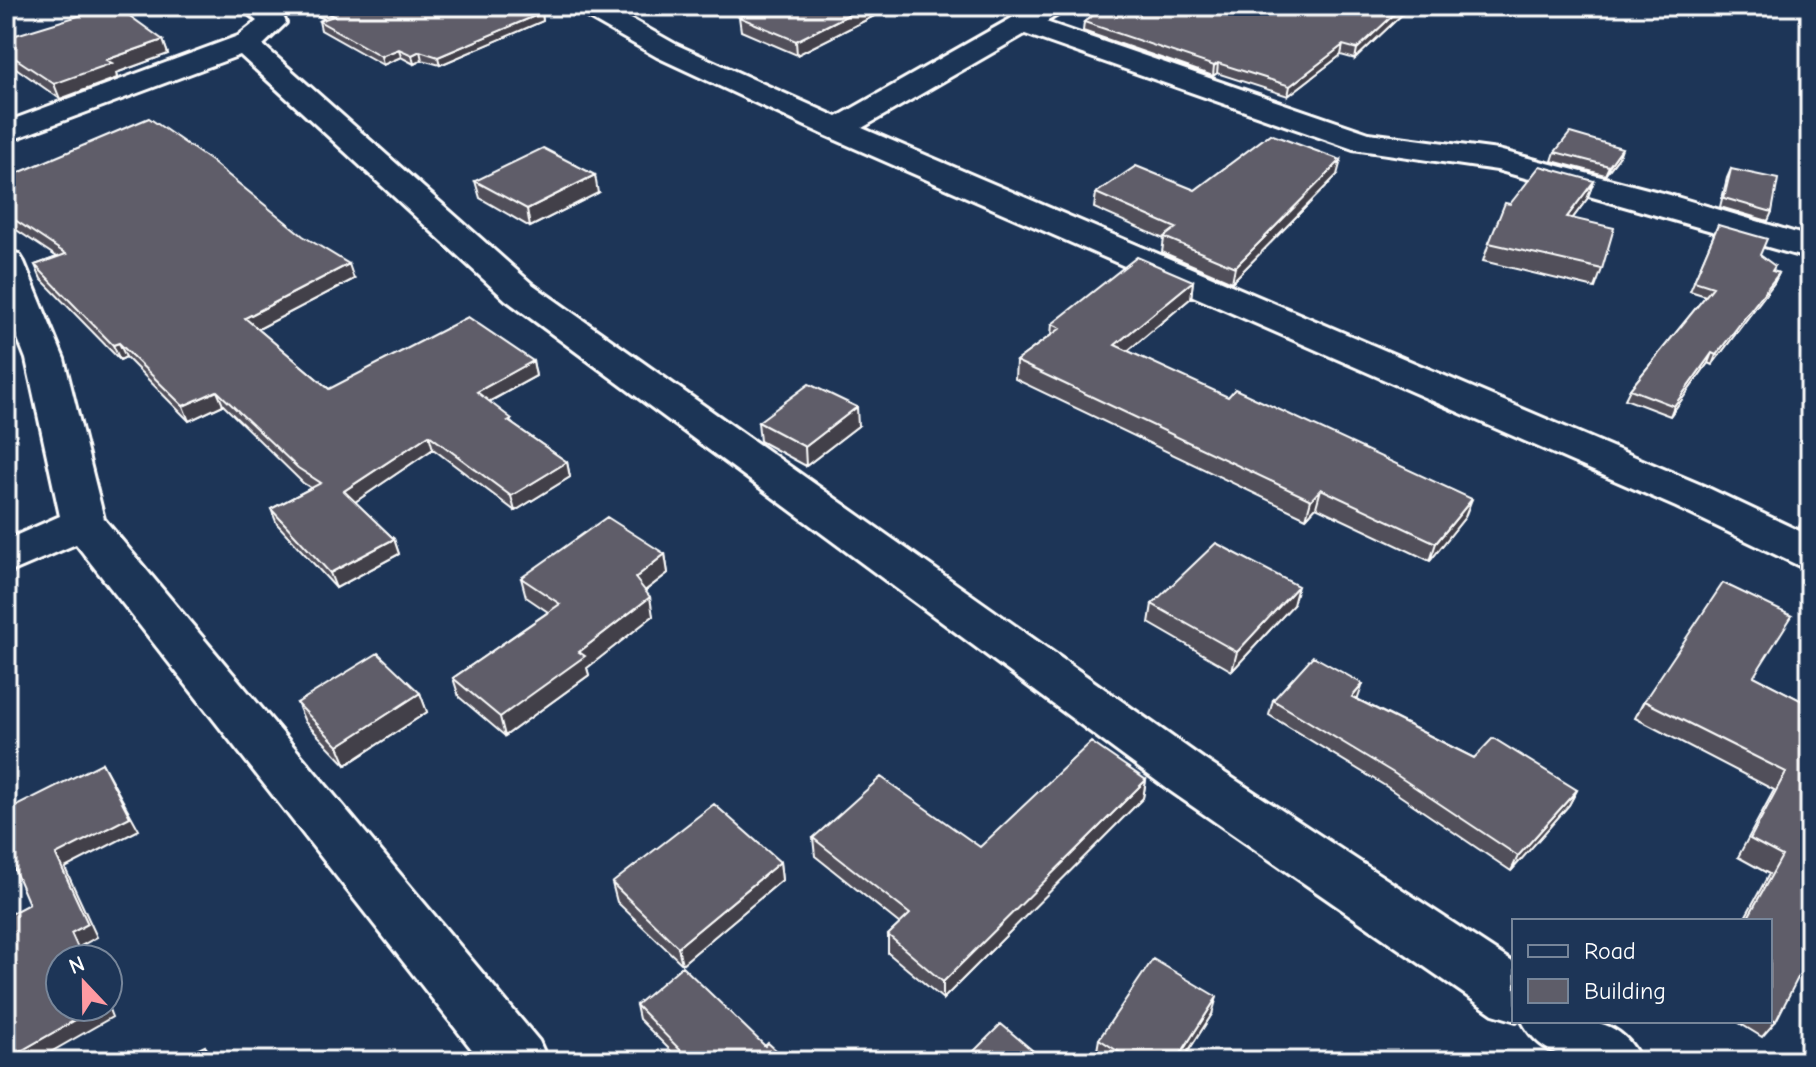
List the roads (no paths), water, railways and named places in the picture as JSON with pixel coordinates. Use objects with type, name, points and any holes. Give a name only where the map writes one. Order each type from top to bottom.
[{"type":"street","points":[[588,6],[667,51],[838,129],[1691,497],[1810,555]]},
{"type":"street","points":[[838,129],[1053,6]]},
{"type":"street","points":[[6,133],[250,24],[519,292],[1187,775],[1512,994]]},
{"type":"street","points":[[1025,24],[1364,142],[1498,160],[1658,202],[1810,248]]},
{"type":"street","points":[[6,262],[45,359],[83,523],[518,1061]]},
{"type":"street","points":[[6,558],[83,523]]},
{"type":"street","points":[[1555,1023],[1611,1061]]}]
